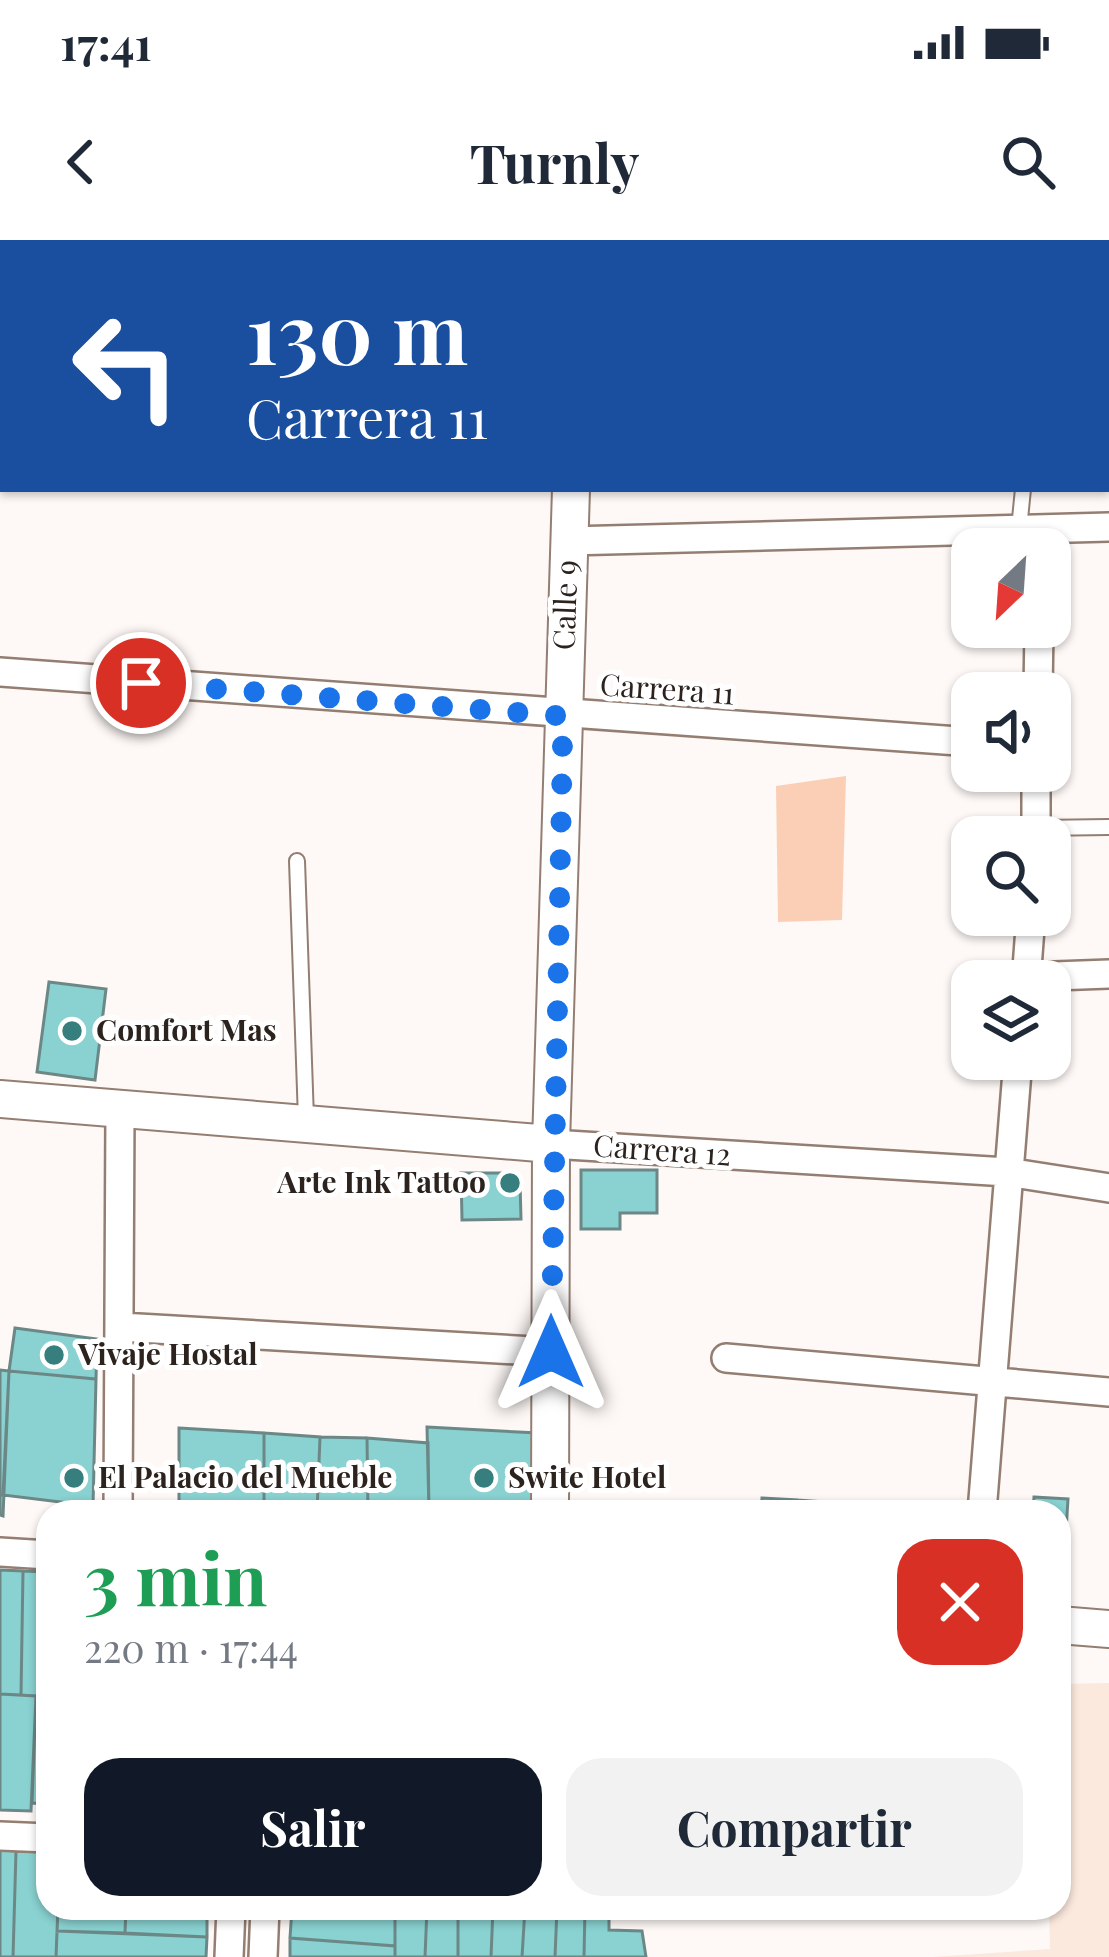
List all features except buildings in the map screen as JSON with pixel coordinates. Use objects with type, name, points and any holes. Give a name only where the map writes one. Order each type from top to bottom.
[{"type":"main road","name":"Calle 9","points":[[550,1500],[551,1144],[571,492]]},
{"type":"main road","name":"Carrera 12","points":[[0,1099],[551,1144]]},
{"type":"main road","points":[[1071,1626],[1109,1629]]},
{"type":"street","points":[[1071,531],[1109,527]]},
{"type":"street","points":[[568,541],[951,536]]},
{"type":"street","name":"Carrera 11","points":[[0,671],[563,716],[951,741]]},
{"type":"street","points":[[1071,976],[1109,974]]},
{"type":"street","points":[[983,1500],[1016,1080]]},
{"type":"street","points":[[118,1500],[120,1110]]},
{"type":"street","name":"Carrera 12","points":[[551,1144],[1007,1172],[1109,1188]]},
{"type":"street","points":[[121,1327],[551,1352]]},
{"type":"street","points":[[726,1358],[989,1385],[1109,1392]]},
{"type":"street","points":[[0,1552],[36,1554]]},
{"type":"street","points":[[0,1836],[36,1838]]},
{"type":"street","points":[[230,1933],[264,1933]]},
{"type":"lane","points":[[1025,492],[1032,528]]},
{"type":"lane","points":[[1071,830],[1109,827]]},
{"type":"lane","points":[[296,861],[307,1124]]},
{"type":"shaded area","points":[[846,776],[842,920],[778,922],[776,786]]},
{"type":"shaded area","points":[[1109,1683],[1109,1957],[932,1957],[1050,1949],[1049,1920],[1071,1920],[1071,1684]]},
{"type":"place","name":"Comfort Mas","points":[[72,1031]]},
{"type":"place","name":"Arte Ink Tattoo","points":[[510,1183]]},
{"type":"place","name":"Vivaje Hostal","points":[[54,1355]]},
{"type":"place","name":"El Palacio del Mueble","points":[[74,1478]]},
{"type":"place","name":"Swite Hotel","points":[[484,1478]]},
{"type":"route","points":[[141,683],[563,716],[551,1144],[551,1352]]}]
